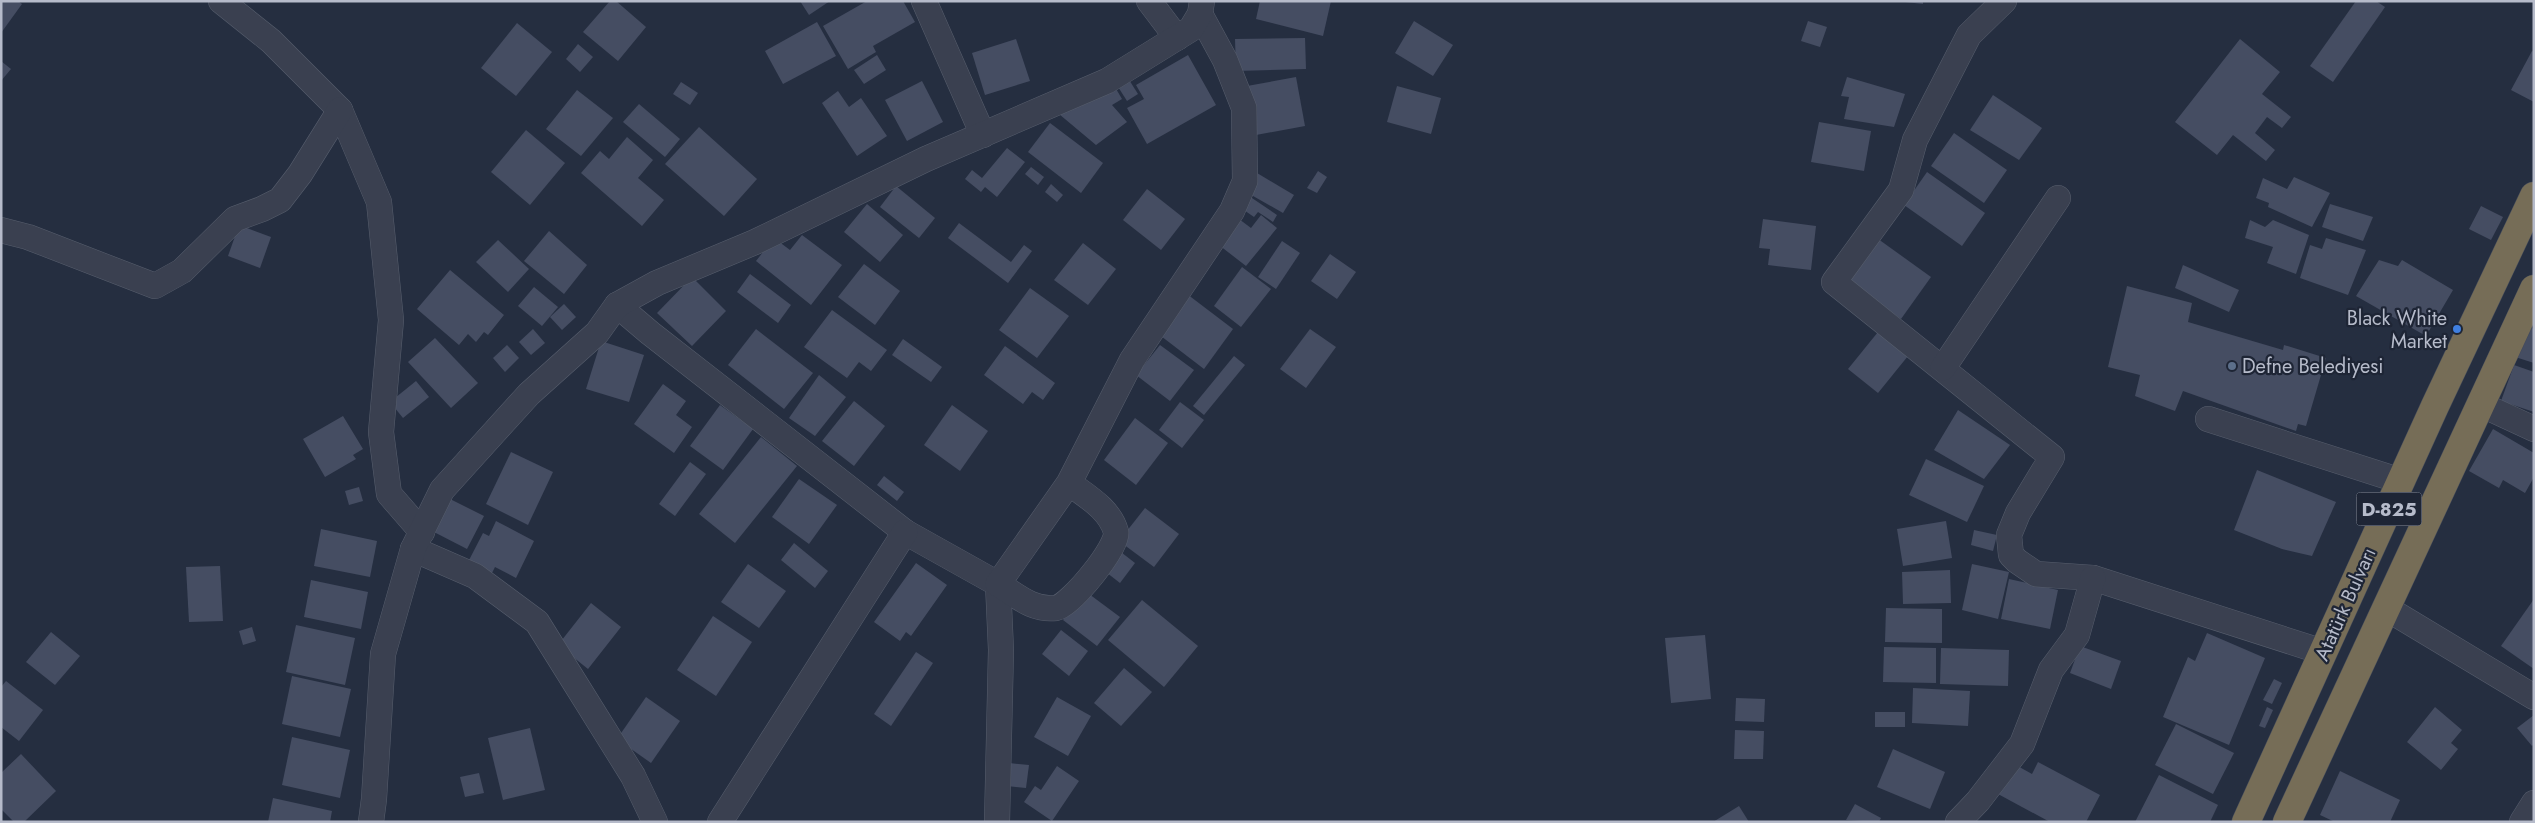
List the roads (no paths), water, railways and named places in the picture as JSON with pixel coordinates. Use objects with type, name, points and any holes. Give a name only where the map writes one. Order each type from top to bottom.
[{"type":"highway","name":"Atatürk Bulvarı","points":[[2246,822],[2401,480],[2534,196]]},
{"type":"highway","name":"Atatürk Bulvarı","points":[[2287,822],[2534,288]]},
{"type":"street","points":[[221,1],[271,41],[340,110],[379,202],[391,320],[381,432],[389,494],[418,540],[475,576],[537,622],[633,776],[655,822]]},
{"type":"street","points":[[924,1],[983,135]]},
{"type":"street","points":[[1149,1],[1177,38]]},
{"type":"street","points":[[2004,1],[1969,34],[1915,140],[1901,190],[1834,282],[2052,456],[2018,513],[2009,535],[2011,554],[2036,574],[2093,578],[2324,652]]},
{"type":"street","points":[[371,822],[383,654],[418,540],[442,490],[529,394],[597,333],[618,305],[657,283],[755,242],[926,159],[1107,81],[1191,29],[1201,8]]},
{"type":"street","points":[[997,822],[1001,650],[998,584],[1069,483],[1132,360],[1232,211],[1245,181],[1244,108],[1225,60],[1201,8]]},
{"type":"street","points":[[1,230],[28,237],[155,286],[182,271],[235,219],[262,210],[280,200],[300,174],[340,110]]},
{"type":"street","points":[[1943,368],[2058,198]]},
{"type":"street","points":[[618,305],[650,333],[905,532],[998,584],[1033,606],[1058,608],[1070,600],[1099,566],[1116,540],[1116,532],[1104,510],[1069,483]]},
{"type":"street","points":[[2480,404],[2534,429]]},
{"type":"street","points":[[2208,420],[2401,480]]},
{"type":"street","points":[[720,822],[905,532]]},
{"type":"street","points":[[1958,822],[1978,801],[2022,744],[2051,670],[2077,635],[2093,578]]},
{"type":"street","points":[[2386,608],[2534,697]]},
{"type":"street","points":[[2522,822],[2534,804]]},
{"type":"place","name":"Black White Market","points":[[2457,329]]},
{"type":"place","name":"Defne Belediyesi","points":[[2232,366]]}]
